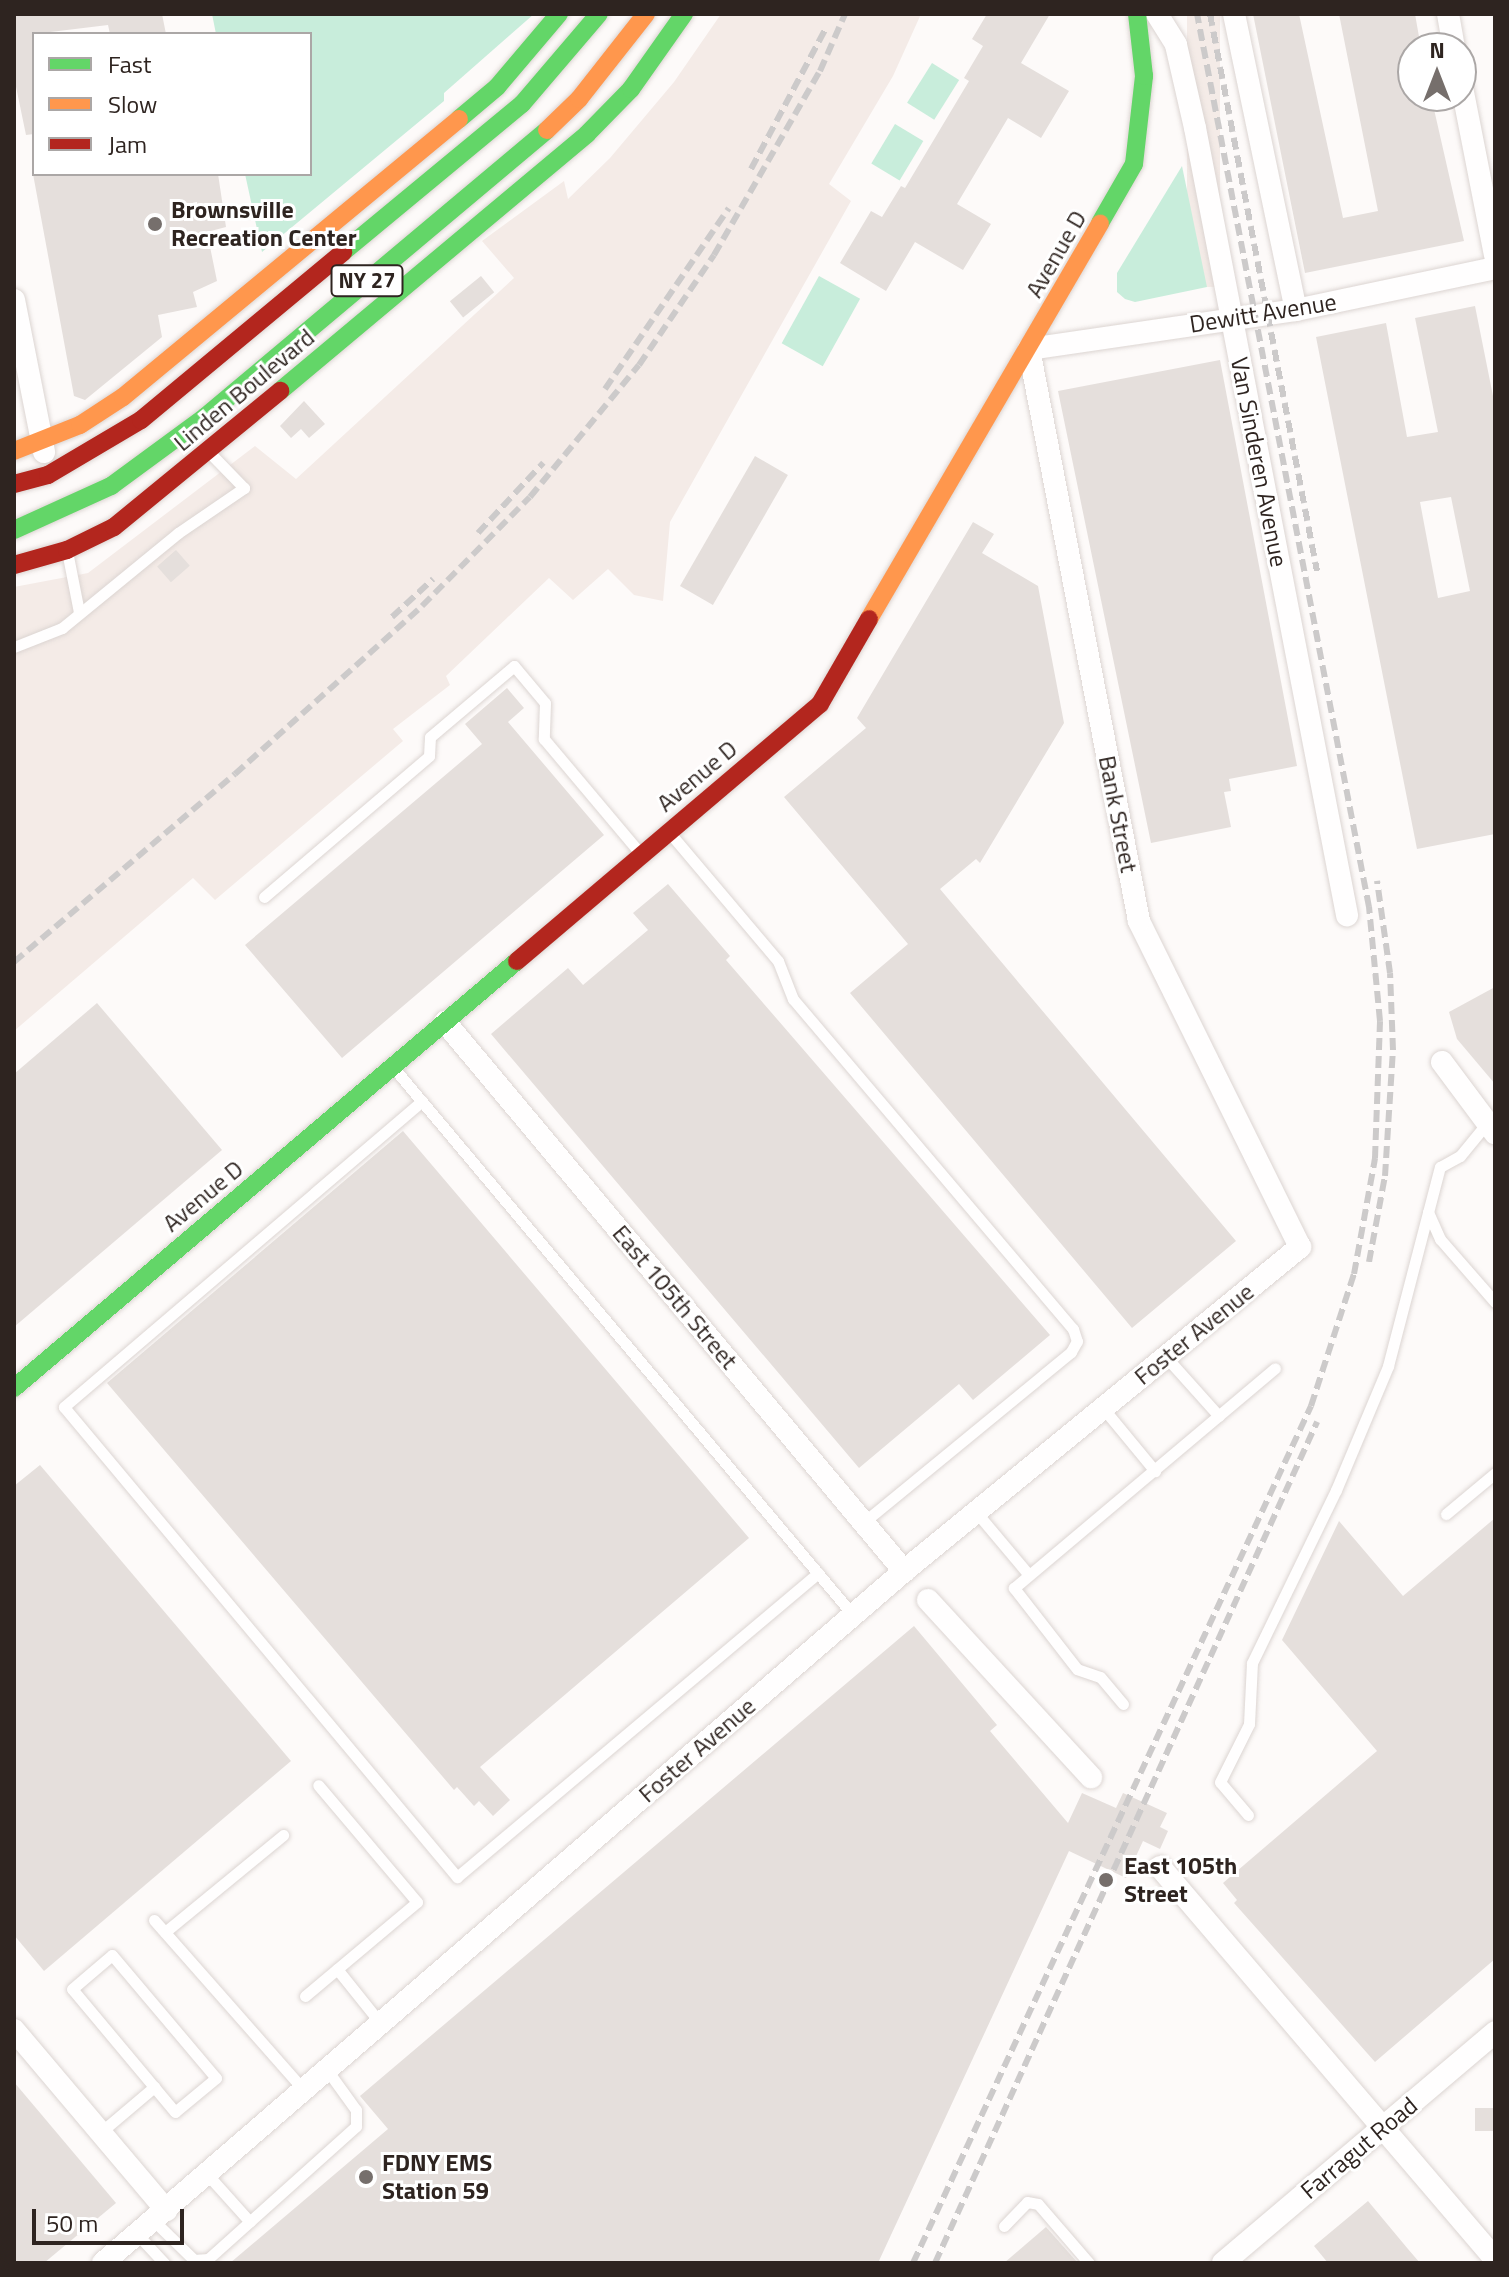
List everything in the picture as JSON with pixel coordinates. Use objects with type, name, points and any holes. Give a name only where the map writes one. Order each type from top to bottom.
[{"type":"main road","points":[[14,451],[42,442],[123,397],[497,87],[559,14]]},
{"type":"main road","name":"Linden Boulevard","points":[[14,484],[48,475],[141,420],[522,104],[599,14]]},
{"type":"main road","name":"Linden Boulevard","points":[[14,530],[58,514],[151,459],[541,136],[579,99],[646,14]]},
{"type":"main road","name":"Linden Boulevard","points":[[14,565],[67,550],[114,527],[208,451],[587,134],[631,89],[684,14]]},
{"type":"main road","name":"Avenue D","points":[[14,1388],[820,704],[1134,164],[1143,88],[1137,14]]},
{"type":"street","name":"Van Sinderen Avenue","points":[[1157,14],[1176,45],[1347,915]]},
{"type":"street","points":[[1234,14],[1296,310]]},
{"type":"street","points":[[1467,112],[1495,255]]},
{"type":"street","name":"Dewitt Avenue","points":[[1029,349],[1296,310],[1495,268]]},
{"type":"street","points":[[14,300],[48,475],[67,550]]},
{"type":"street","name":"Bank Street","points":[[1029,349],[1139,921],[1300,1247]]},
{"type":"street","name":"East 105th Street","points":[[445,1022],[904,1571]]},
{"type":"street","points":[[1442,1062],[1492,1125]]},
{"type":"street","name":"Foster Avenue","points":[[103,2263],[904,1571],[1300,1247]]},
{"type":"street","points":[[928,1600],[1091,1777]]},
{"type":"street","points":[[1160,1867],[1495,2259]]},
{"type":"street","points":[[14,2030],[101,2132],[152,2221]]},
{"type":"street","name":"Farragut Road","points":[[1223,2263],[1495,2032]]},
{"type":"lane","points":[[14,647],[62,628],[178,533],[244,488],[208,451]]},
{"type":"lane","points":[[67,550],[79,612]]},
{"type":"lane","points":[[264,897],[429,756],[430,737],[514,666],[545,703],[544,739],[642,855]]},
{"type":"lane","points":[[669,832],[778,961],[793,999],[1073,1329],[1077,1341],[1071,1352],[864,1522]]},
{"type":"lane","points":[[393,1066],[853,1615]]},
{"type":"lane","points":[[422,1101],[64,1407],[457,1877],[818,1573]]},
{"type":"lane","points":[[1248,1815],[1220,1782],[1249,1724],[1252,1663],[1336,1490],[1388,1366],[1440,1167],[1460,1156],[1492,1125]]},
{"type":"lane","points":[[1428,1212],[1440,1239],[1495,1302]]},
{"type":"lane","points":[[1166,1357],[1219,1416]]},
{"type":"lane","points":[[1123,1704],[1100,1677],[1077,1669],[1014,1588],[1275,1368]]},
{"type":"lane","points":[[1103,1408],[1155,1471]]},
{"type":"lane","points":[[1446,1514],[1495,1473]]},
{"type":"lane","points":[[976,1512],[1029,1575]]},
{"type":"lane","points":[[305,1996],[417,1902],[318,1785]]},
{"type":"lane","points":[[165,1932],[283,1835]]},
{"type":"lane","points":[[154,1920],[304,2090]]},
{"type":"lane","points":[[112,1955],[216,2078],[175,2112],[154,2087],[72,1989],[112,1955]]},
{"type":"lane","points":[[337,1969],[381,2024]]},
{"type":"lane","points":[[152,2221],[200,2262],[250,2222],[358,2122],[351,2100],[327,2070]]},
{"type":"lane","points":[[101,2132],[154,2087]]},
{"type":"lane","points":[[207,2174],[250,2222]]},
{"type":"lane","points":[[1004,2226],[1027,2202],[1038,2204],[1089,2263]]},
{"type":"lane","points":[[152,2221],[164,2263]]},
{"type":"shaded area","points":[[721,14],[921,14],[893,76],[829,184],[851,201],[670,522],[663,601],[634,595],[608,569],[573,600],[549,578],[446,676],[450,685],[393,729],[403,741],[215,900],[193,878],[14,1031],[14,587],[88,573],[255,446],[296,479],[514,278],[482,241],[564,181],[568,199],[610,158],[674,82]]},
{"type":"shaded area","points":[[1187,14],[1220,14],[1220,287],[1187,287]]},
{"type":"green space","points":[[212,14],[534,14],[444,93],[444,101],[262,252],[245,176],[312,176],[312,32],[216,32]]},
{"type":"green space","points":[[932,63],[959,80],[934,120],[907,103]]},
{"type":"green space","points":[[895,124],[923,141],[900,180],[871,163]]},
{"type":"green space","points":[[1182,166],[1207,287],[1135,302],[1125,299],[1117,292],[1117,273]]},
{"type":"green space","points":[[819,276],[860,299],[823,366],[782,343]]},
{"type":"building","points":[[14,14],[162,14],[166,32],[110,32],[108,25],[32,32],[32,134],[26,135],[14,77]]},
{"type":"building","points":[[987,14],[1050,14],[1021,63],[1069,91],[1041,138],[1008,118],[957,204],[991,224],[963,270],[915,242],[886,291],[840,263],[871,211],[882,217],[901,186],[905,188],[969,81],[964,78],[983,46],[972,39]]},
{"type":"building","points":[[1253,14],[1299,14],[1343,218],[1378,211],[1339,14],[1415,14],[1418,32],[1397,32],[1397,112],[1435,112],[1464,241],[1305,273]]},
{"type":"building","points":[[33,176],[218,176],[226,227],[207,232],[217,281],[193,292],[197,307],[158,315],[162,337],[85,400],[74,396]]},
{"type":"building","points":[[481,276],[494,292],[463,317],[450,301]]},
{"type":"building","points":[[1475,306],[1495,406],[1495,834],[1417,849],[1316,337],[1386,323],[1407,437],[1438,432],[1415,318]],"holes":[[[1451,497],[1470,591],[1438,598],[1420,502]]]},
{"type":"building","points":[[1220,360],[1297,766],[1229,779],[1231,791],[1224,792],[1231,827],[1151,843],[1058,391]]},
{"type":"building","points":[[304,401],[325,424],[309,438],[301,429],[291,438],[280,426]]},
{"type":"building","points":[[755,456],[788,475],[713,605],[680,586]]},
{"type":"building","points":[[973,522],[994,534],[982,553],[1038,586],[1064,723],[980,863],[976,859],[940,889],[1236,1241],[1132,1328],[850,993],[908,944],[784,797],[866,728],[857,718]]},
{"type":"building","points":[[176,550],[190,566],[171,582],[157,566]]},
{"type":"building","points":[[507,688],[524,708],[508,722],[604,835],[342,1058],[245,945],[482,744],[465,724]]},
{"type":"building","points":[[668,884],[730,956],[726,960],[1050,1335],[973,1400],[959,1384],[859,1468],[491,1034],[568,968],[583,985],[648,930],[633,913]]},
{"type":"building","points":[[1495,987],[1495,1084],[1457,1039],[1449,1012]]},
{"type":"building","points":[[97,1003],[222,1150],[14,1327],[14,1074]]},
{"type":"building","points":[[403,1131],[749,1538],[480,1767],[510,1800],[493,1816],[479,1801],[474,1806],[457,1787],[454,1790],[107,1383]]},
{"type":"building","points":[[40,1465],[291,1761],[44,1971],[14,1935],[14,1486]]},
{"type":"building","points":[[1495,1518],[1495,1959],[1375,2062],[1234,1903],[1237,1900],[1223,1883],[1377,1751],[1282,1640],[1339,1521],[1403,1596]]},
{"type":"building","points":[[914,1626],[997,1725],[990,1731],[1068,1823],[1082,1793],[1116,1808],[1123,1793],[1167,1813],[1160,1827],[1168,1831],[1160,1849],[1143,1841],[1126,1878],[1069,1851],[878,2263],[230,2263],[388,2129],[360,2096]]},
{"type":"building","points":[[14,2082],[116,2203],[44,2263],[14,2263]]},
{"type":"building","points":[[1475,2108],[1495,2108],[1495,2131],[1475,2131]]},
{"type":"building","points":[[1368,2201],[1420,2263],[1328,2263],[1314,2246]]},
{"type":"building","points":[[1046,2227],[1078,2263],[1004,2263]]},
{"type":"railway","points":[[14,962],[235,774],[422,606],[530,497],[639,365],[714,255],[820,71],[845,14]]},
{"type":"railway","points":[[913,2263],[1311,1406],[1354,1274],[1375,1158],[1380,1021],[1369,907],[1197,14]]},
{"type":"railway","points":[[1210,14],[1317,571]]},
{"type":"railway","points":[[751,169],[826,28]]},
{"type":"railway","points":[[605,389],[729,208]]},
{"type":"railway","points":[[478,533],[543,463]]},
{"type":"railway","points":[[392,617],[433,579]]},
{"type":"railway","points":[[1369,1262],[1385,1176],[1393,1050],[1390,973],[1377,881]]},
{"type":"railway","points":[[935,2263],[1317,1422]]},
{"type":"traffic: fast","points":[[459,119],[497,87],[559,14]]},
{"type":"traffic: fast","points":[[343,252],[522,104],[599,14]]},
{"type":"traffic: fast","points":[[280,391],[587,134],[631,89],[684,14]]},
{"type":"traffic: fast","points":[[1100,223],[1134,164],[1144,76],[1137,14]]},
{"type":"traffic: fast","points":[[14,530],[111,486],[205,417],[547,130]]},
{"type":"traffic: fast","points":[[14,1388],[517,961]]},
{"type":"traffic: slow","points":[[547,130],[579,99],[646,14]]},
{"type":"traffic: slow","points":[[14,451],[80,425],[123,397],[459,119]]},
{"type":"traffic: slow","points":[[869,619],[1100,223]]},
{"type":"traffic: jam","points":[[14,484],[48,475],[141,420],[343,252]]},
{"type":"traffic: jam","points":[[14,565],[67,550],[114,527],[280,391]]},
{"type":"traffic: jam","points":[[517,961],[820,704],[869,619]]},
{"type":"place","name":"Brownsville Recreation Center","points":[[155,224]]},
{"type":"place","name":"East 105th Street","points":[[1106,1880]]},
{"type":"place","name":"FDNY EMS Station 59","points":[[366,2177]]}]
